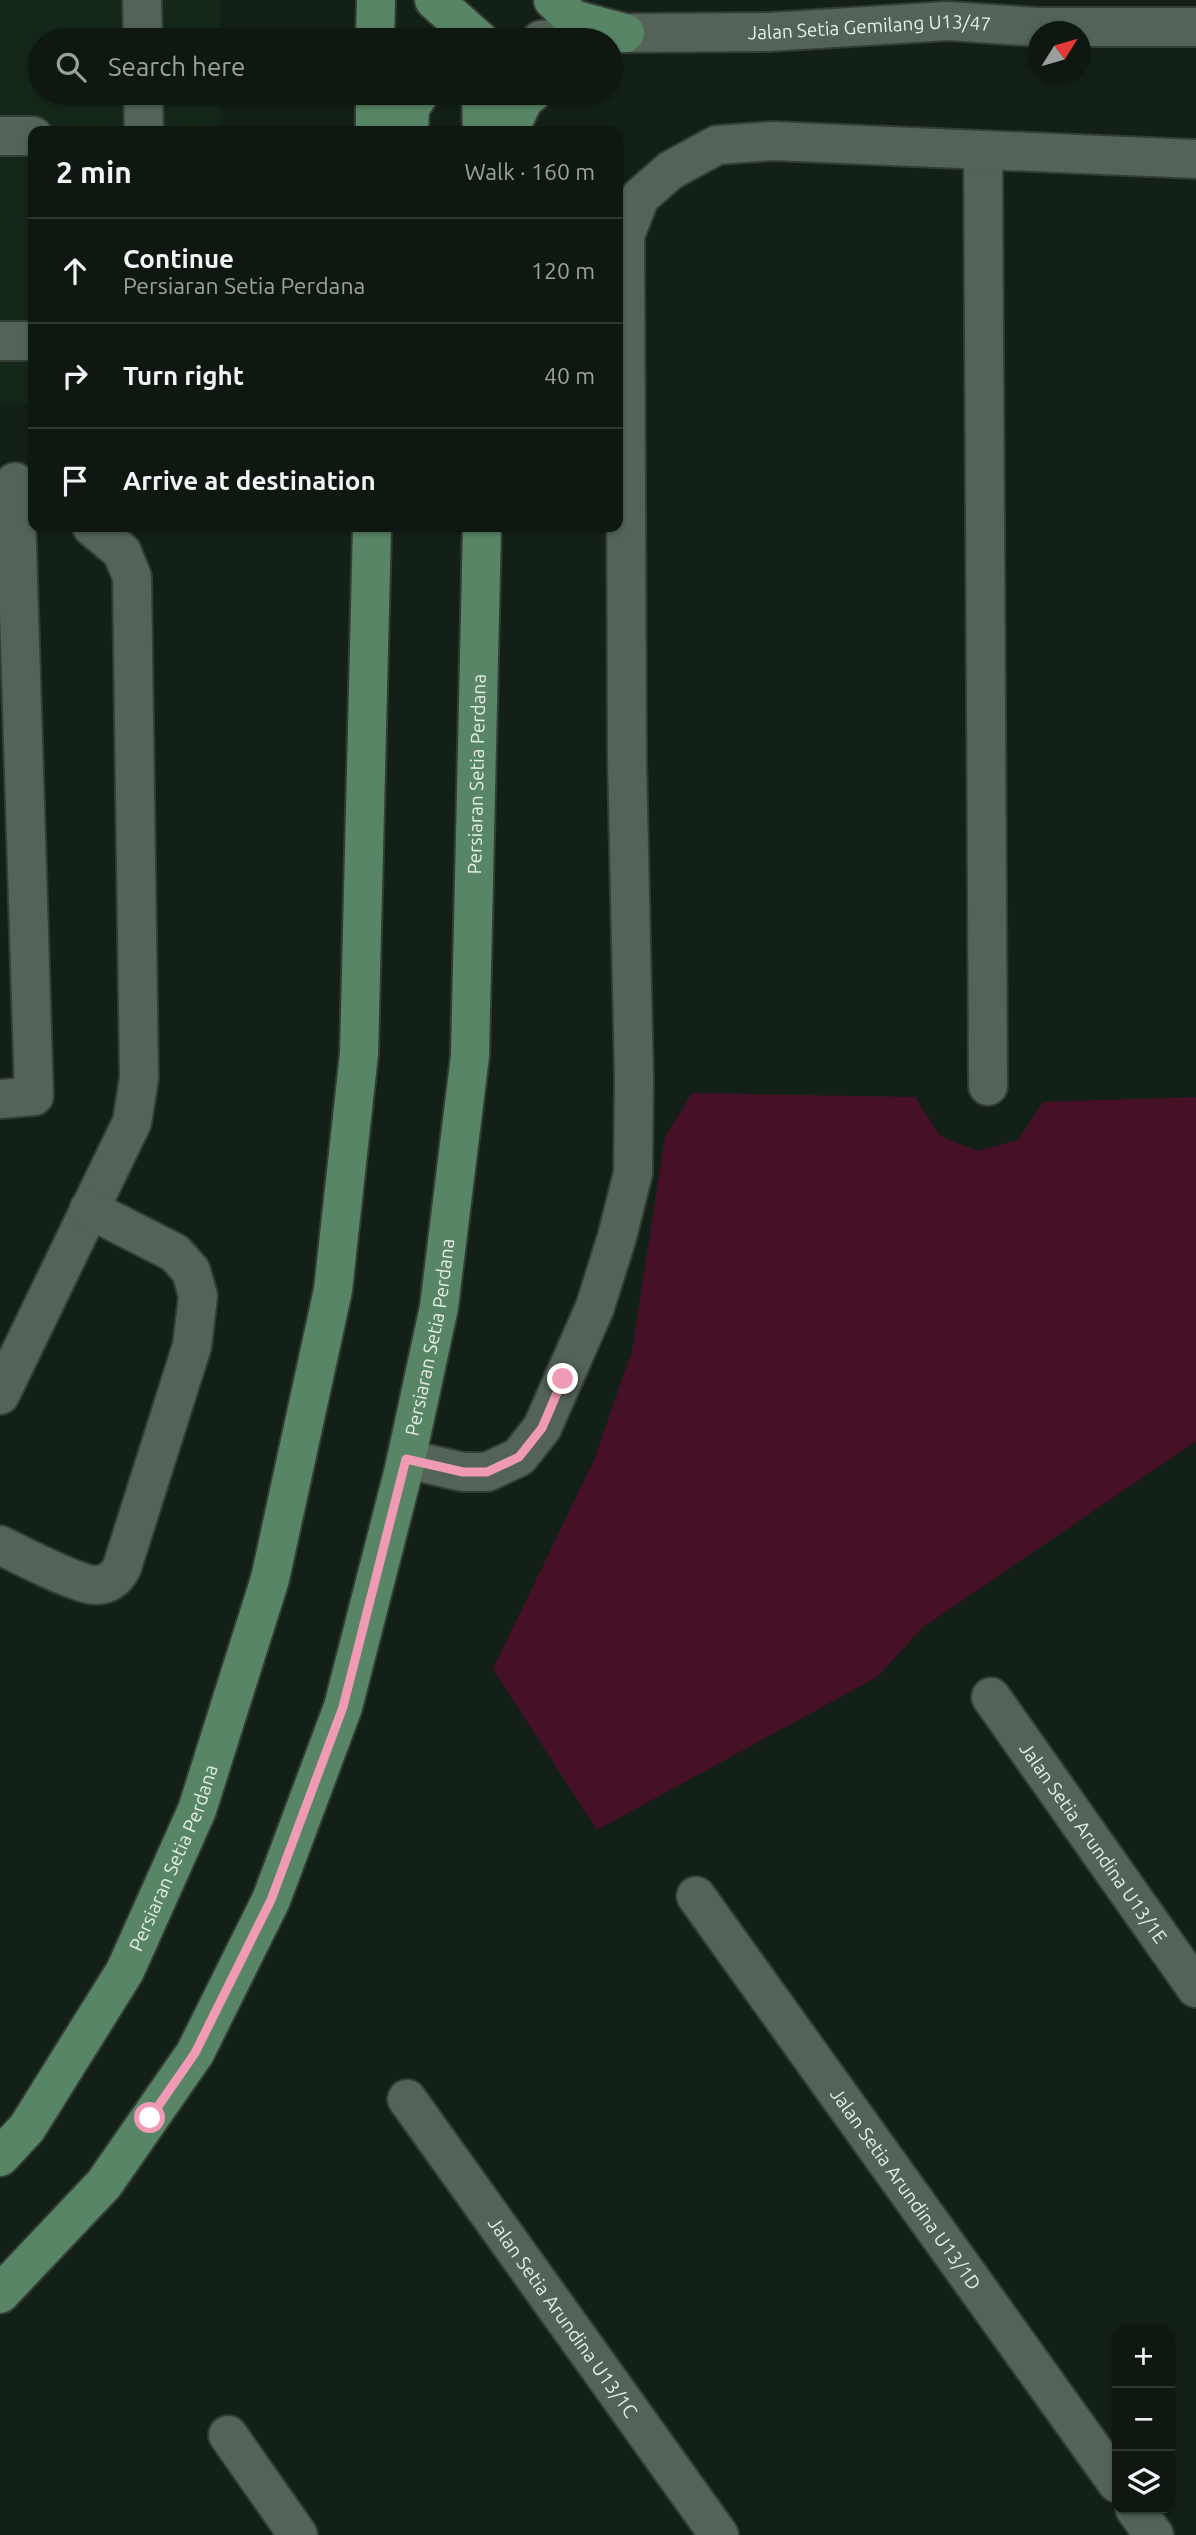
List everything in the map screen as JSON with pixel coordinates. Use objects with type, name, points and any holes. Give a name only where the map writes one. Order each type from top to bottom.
[{"type":"main road","points":[[375,28],[376,0]]},
{"type":"main road","points":[[434,0],[466,28]]},
{"type":"main road","points":[[479,28],[480,0]]},
{"type":"main road","points":[[553,0],[573,19],[596,28]]},
{"type":"main road","points":[[409,126],[412,105]]},
{"type":"main road","points":[[481,105],[482,126]]},
{"type":"main road","points":[[511,126],[521,105]]},
{"type":"main road","name":"Persiaran Setia Perdana","points":[[0,2157],[27,2128],[125,1971],[197,1810],[270,1579],[333,1290],[359,1054],[372,532]]},
{"type":"main road","name":"Persiaran Setia Perdana","points":[[0,2294],[104,2184],[195,2053],[265,1912],[343,1707],[406,1459],[439,1307],[470,1056],[482,532]]},
{"type":"street","points":[[142,0],[143,28]]},
{"type":"street","points":[[1114,0],[1179,27]]},
{"type":"street","name":"Jalan Setia Gemilang U13/47","points":[[623,36],[771,16],[960,10],[1039,13],[1179,27]]},
{"type":"street","points":[[143,105],[144,126]]},
{"type":"street","points":[[0,136],[28,136]]},
{"type":"street","points":[[406,1459],[463,1472],[487,1472],[519,1457],[542,1428],[595,1307],[617,1237],[632,1173],[634,1079],[627,759],[625,235],[640,197],[671,170],[717,145],[773,141],[1196,159]]},
{"type":"street","points":[[983,150],[988,1086]]},
{"type":"street","points":[[0,341],[28,341]]},
{"type":"street","points":[[16,486],[17,1097]]},
{"type":"street","points":[[0,1395],[132,1122],[139,1078],[132,577],[122,552],[98,532]]},
{"type":"street","points":[[0,1545],[29,1560],[96,1585],[108,1583],[117,1577],[192,1346],[198,1296],[191,1271],[175,1253],[89,1209]]},
{"type":"street","name":"Jalan Setia Arundina U13/1E","points":[[990,1697],[1196,1988]]},
{"type":"street","name":"Jalan Setia Arundina U13/1D","points":[[696,1896],[1112,2476]]},
{"type":"street","name":"Jalan Setia Arundina U13/1C","points":[[407,2099],[719,2535]]},
{"type":"street","points":[[228,2435],[298,2535]]},
{"type":"street","points":[[1139,2514],[1154,2535]]},
{"type":"shaded area","points":[[0,0],[220,0],[220,28],[28,28],[28,105],[220,105],[221,126],[28,126],[28,403],[0,403]]},
{"type":"shaded area","points":[[692,1093],[915,1097],[940,1136],[978,1151],[1018,1140],[1043,1102],[1196,1097],[1196,1441],[922,1628],[877,1677],[597,1830],[493,1669],[594,1460],[632,1351],[665,1137]]},
{"type":"route","points":[[150,2118],[195,2053],[271,1900],[343,1707],[406,1459],[463,1472],[487,1472],[519,1457],[542,1428],[563,1379]]}]
